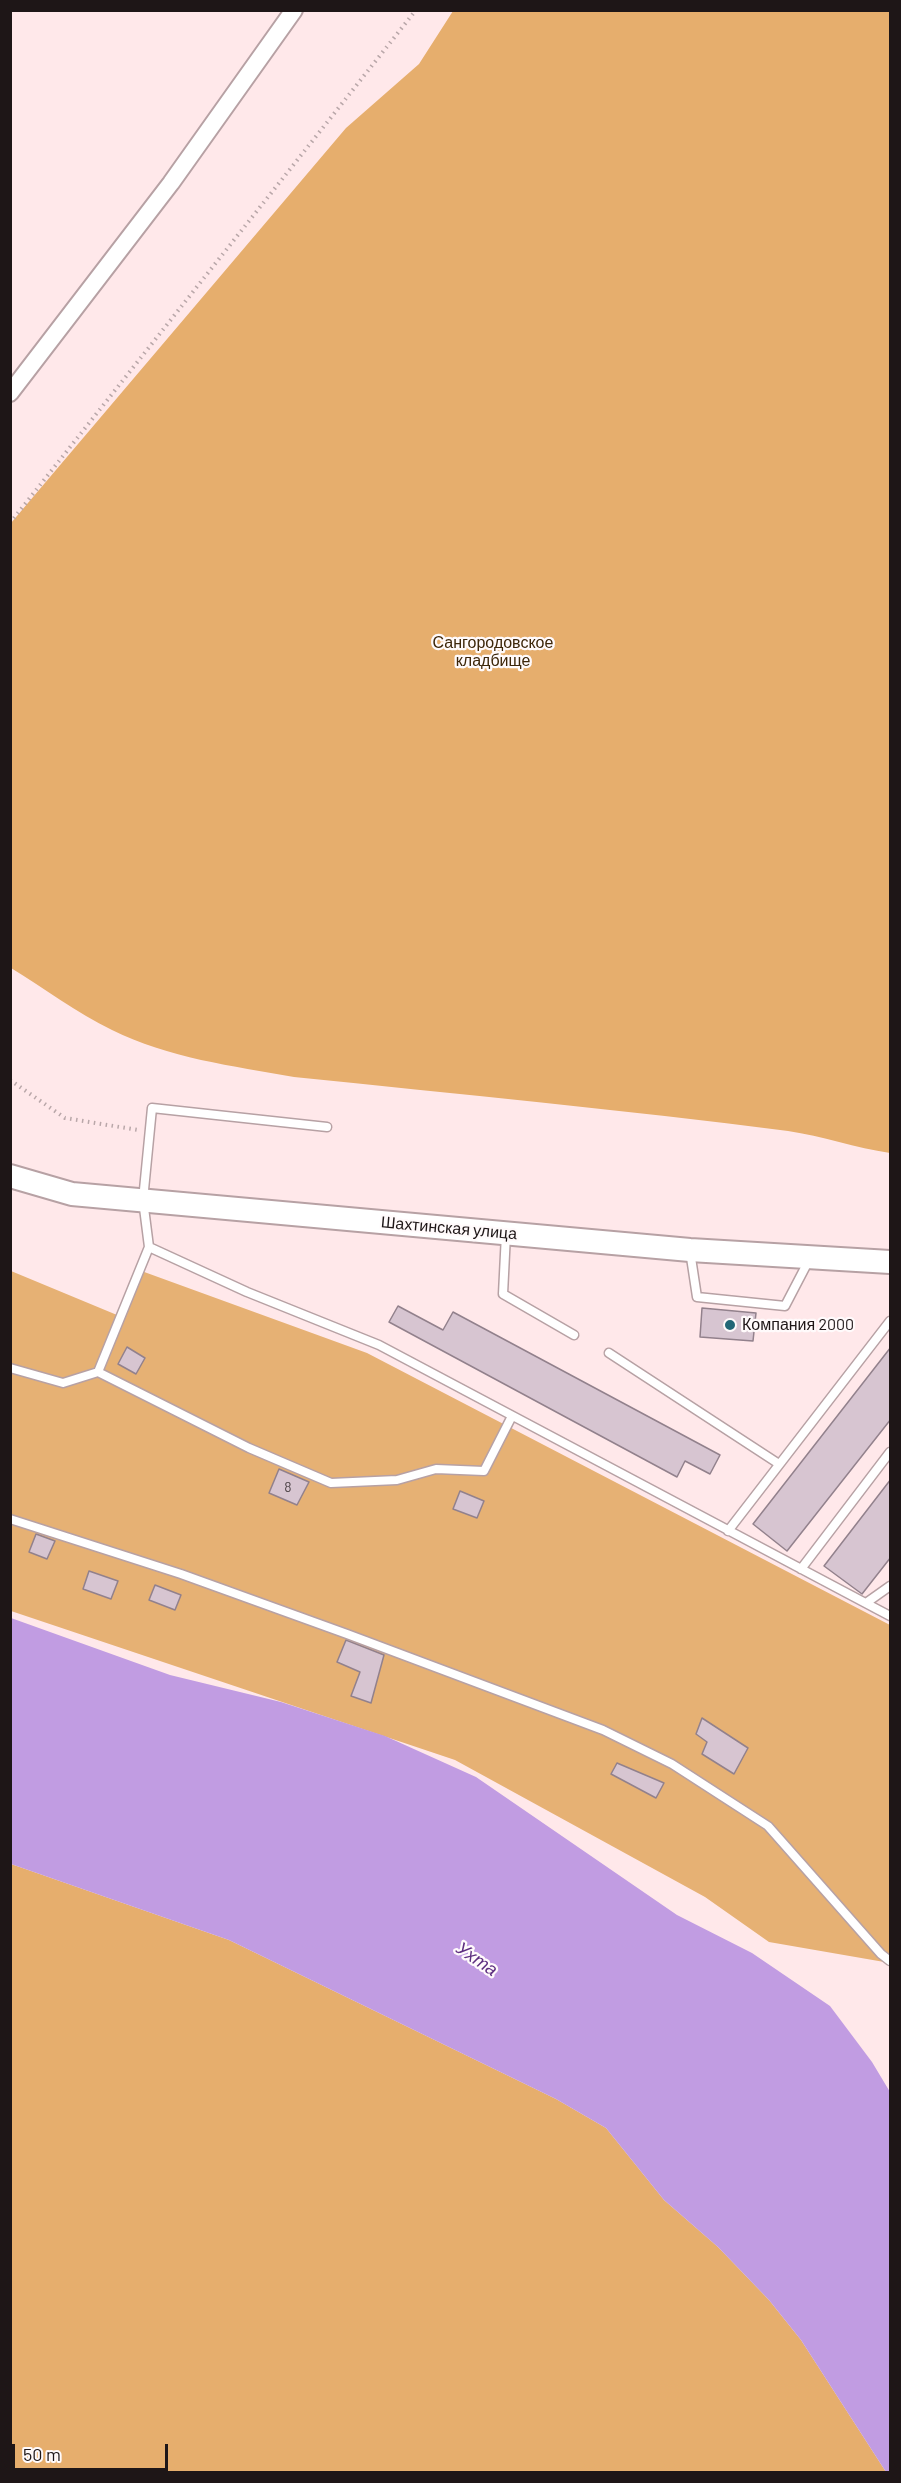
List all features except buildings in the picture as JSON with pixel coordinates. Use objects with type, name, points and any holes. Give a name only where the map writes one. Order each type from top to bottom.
[{"type":"street","points":[[10,393],[171,183],[294,10]]},
{"type":"street","name":"Шахтинская улица","points":[[10,1176],[72,1194],[690,1250],[891,1262]]},
{"type":"lane","points":[[98,1372],[149,1247],[143,1200],[152,1108],[327,1127]]},
{"type":"lane","points":[[506,1233],[503,1294],[574,1335]]},
{"type":"lane","points":[[149,1247],[247,1292],[379,1345],[891,1616]]},
{"type":"lane","points":[[690,1250],[697,1297],[785,1306],[811,1256]]},
{"type":"lane","points":[[728,1531],[891,1320]]},
{"type":"lane","points":[[609,1353],[779,1464]]},
{"type":"lane","points":[[10,1368],[63,1383],[98,1372],[249,1448],[331,1483],[396,1480],[436,1469],[484,1471],[512,1416]]},
{"type":"lane","points":[[801,1569],[891,1452]]},
{"type":"lane","points":[[10,1519],[171,1571],[347,1634],[603,1730],[672,1764],[768,1826],[881,1954],[891,1961]]},
{"type":"lane","points":[[866,1604],[891,1586]]},
{"type":"path","points":[[10,523],[416,10]]},
{"type":"path","points":[[10,1080],[65,1118],[150,1132]]},
{"type":"shaded area","points":[[136,1269],[367,1353],[890,1625],[890,1963],[769,1942],[705,1897],[455,1760],[11,1611],[11,1271],[117,1315]]},
{"type":"green space","name":"Сангородовское кладбище","points":[[453,11],[890,11],[890,1153],[788,1131],[294,1077],[224,1065],[155,1048],[133,1040],[73,1008],[11,968],[11,523],[346,128],[419,64]]},
{"type":"green space","points":[[11,1864],[229,1940],[556,2099],[606,2128],[664,2200],[718,2247],[769,2300],[801,2340],[886,2472],[11,2472]]},
{"type":"water","name":"Ухта","points":[[11,1618],[170,1675],[281,1702],[385,1736],[476,1777],[677,1915],[752,1953],[830,2006],[872,2062],[890,2092],[890,2472],[886,2472],[801,2340],[769,2300],[718,2247],[664,2200],[606,2128],[556,2099],[229,1940],[11,1864]]},
{"type":"place","name":"Компания 2000","points":[[730,1325]]}]
